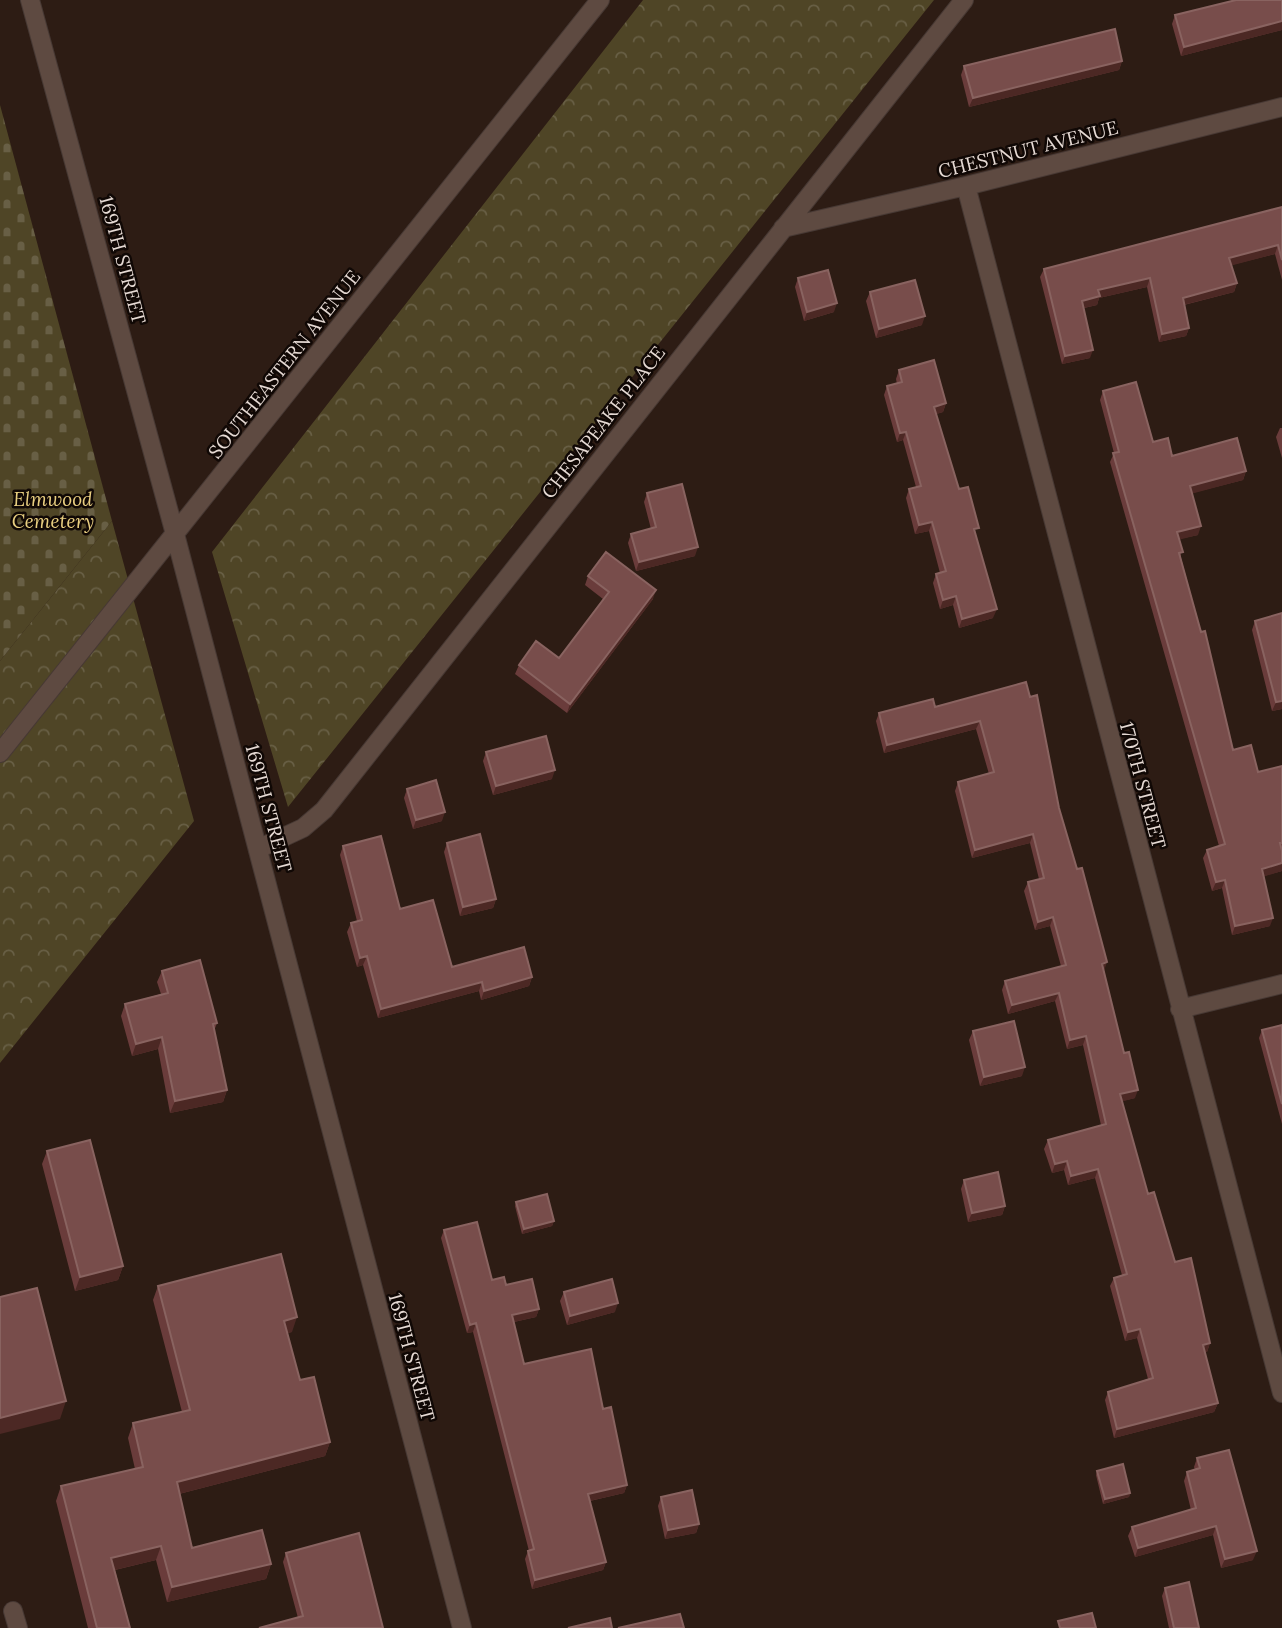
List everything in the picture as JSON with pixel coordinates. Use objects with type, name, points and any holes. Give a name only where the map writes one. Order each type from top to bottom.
[{"type":"street","name":"169TH STREET","points":[[30,0],[175,534],[462,1628]]},
{"type":"street","name":"SOUTHEASTERN AVENUE","points":[[0,753],[600,0]]},
{"type":"street","name":"CHESAPEAKE PLACE","points":[[258,849],[303,828],[324,810],[964,0]]},
{"type":"street","name":"CHESTNUT AVENUE","points":[[783,228],[966,187],[1282,107]]},
{"type":"street","name":"170TH STREET","points":[[966,187],[1282,1393]]},
{"type":"street","points":[[1180,1009],[1282,984]]},
{"type":"green space","points":[[643,0],[934,0],[288,807],[212,552]]},
{"type":"green space","name":"Elmwood Cemetery","points":[[0,105],[112,521],[0,661]]},
{"type":"green space","points":[[112,521],[194,821],[0,1063],[0,661]]},
{"type":"building","points":[[1236,0],[1282,0],[1282,21],[1184,47],[1175,15]]},
{"type":"building","points":[[1115,29],[1122,61],[973,98],[964,66]]},
{"type":"building","points":[[1282,207],[1282,260],[1278,245],[1229,258],[1237,283],[1183,298],[1189,328],[1162,334],[1150,278],[1098,290],[1100,296],[1082,301],[1093,350],[1065,356],[1044,269]]},
{"type":"building","points":[[828,270],[837,303],[807,312],[798,278]]},
{"type":"building","points":[[915,280],[925,316],[879,329],[870,292]]},
{"type":"building","points":[[934,360],[946,403],[934,407],[959,489],[968,487],[979,528],[974,529],[997,609],[962,619],[956,596],[943,600],[936,574],[946,571],[932,522],[919,525],[909,489],[921,486],[906,432],[900,433],[887,386],[902,382],[899,370]]},
{"type":"building","points":[[1136,382],[1153,442],[1168,438],[1172,456],[1237,438],[1246,471],[1190,486],[1201,526],[1177,532],[1183,552],[1179,553],[1201,632],[1205,631],[1233,750],[1251,745],[1258,772],[1282,766],[1282,863],[1262,869],[1273,918],[1235,926],[1225,880],[1216,882],[1207,850],[1225,844],[1113,453],[1119,452],[1103,391]]},
{"type":"building","points":[[682,484],[698,547],[639,562],[631,534],[656,527],[647,493]]},
{"type":"building","points":[[606,552],[656,590],[570,704],[519,665],[536,641],[559,658],[609,592],[588,576]]},
{"type":"building","points":[[1282,613],[1282,701],[1276,702],[1255,621]]},
{"type":"building","points":[[1026,682],[1030,697],[1037,695],[1059,808],[1077,869],[1082,868],[1107,962],[1102,964],[1124,1053],[1129,1052],[1138,1090],[1120,1094],[1148,1194],[1154,1192],[1175,1262],[1191,1258],[1210,1343],[1203,1345],[1218,1403],[1117,1429],[1108,1392],[1153,1378],[1140,1329],[1128,1332],[1114,1278],[1127,1274],[1098,1169],[1071,1176],[1067,1161],[1055,1164],[1048,1140],[1106,1124],[1086,1036],[1070,1040],[1059,993],[1012,1005],[1005,981],[1066,965],[1053,917],[1038,922],[1028,882],[1044,878],[1033,834],[975,850],[958,782],[994,772],[980,721],[887,745],[879,713],[933,699],[935,707]]},
{"type":"building","points":[[546,736],[555,770],[496,786],[486,752]]},
{"type":"building","points":[[436,780],[445,812],[416,820],[407,789]]},
{"type":"building","points":[[480,834],[496,899],[463,907],[447,843]]},
{"type":"building","points":[[381,836],[400,909],[433,900],[452,967],[524,947],[532,977],[484,991],[482,982],[381,1009],[367,956],[360,958],[351,923],[362,920],[343,846]]},
{"type":"building","points":[[200,960],[217,1023],[213,1024],[227,1090],[175,1101],[162,1037],[136,1044],[125,1004],[168,993],[162,971]]},
{"type":"building","points":[[1014,1021],[1025,1067],[984,1077],[973,1031]]},
{"type":"building","points":[[1282,1025],[1282,1104],[1262,1030]]},
{"type":"building","points":[[90,1140],[123,1266],[80,1277],[47,1151]]},
{"type":"building","points":[[998,1172],[1005,1206],[972,1213],[964,1180]]},
{"type":"building","points":[[547,1194],[554,1221],[524,1229],[516,1202]]},
{"type":"building","points":[[477,1222],[492,1280],[504,1277],[506,1285],[532,1279],[539,1309],[512,1315],[524,1364],[591,1349],[603,1409],[611,1407],[627,1485],[588,1494],[606,1562],[535,1580],[528,1551],[534,1549],[476,1323],[470,1325],[444,1230]]},
{"type":"building","points":[[281,1254],[297,1317],[284,1321],[300,1380],[314,1377],[330,1442],[177,1482],[192,1548],[262,1530],[271,1564],[172,1587],[161,1546],[111,1558],[130,1628],[97,1628],[61,1486],[143,1467],[133,1423],[190,1410],[158,1286]]},
{"type":"building","points":[[612,1279],[618,1303],[570,1316],[564,1292]]},
{"type":"building","points":[[37,1288],[66,1401],[0,1418],[0,1297]]},
{"type":"building","points":[[1229,1450],[1257,1551],[1225,1559],[1216,1526],[1138,1548],[1132,1527],[1196,1508],[1187,1472],[1200,1468],[1197,1458]]},
{"type":"building","points":[[1123,1464],[1130,1493],[1105,1499],[1097,1471]]},
{"type":"building","points":[[692,1490],[699,1524],[668,1530],[661,1497]]},
{"type":"building","points":[[359,1533],[383,1628],[259,1628],[303,1616],[286,1553]]},
{"type":"building","points":[[1189,1582],[1199,1628],[1174,1628],[1165,1588]]},
{"type":"building","points":[[1092,1613],[1096,1628],[1060,1628],[1058,1621]]},
{"type":"building","points":[[680,1614],[684,1628],[618,1628]]},
{"type":"building","points":[[610,1618],[612,1628],[568,1628]]}]
